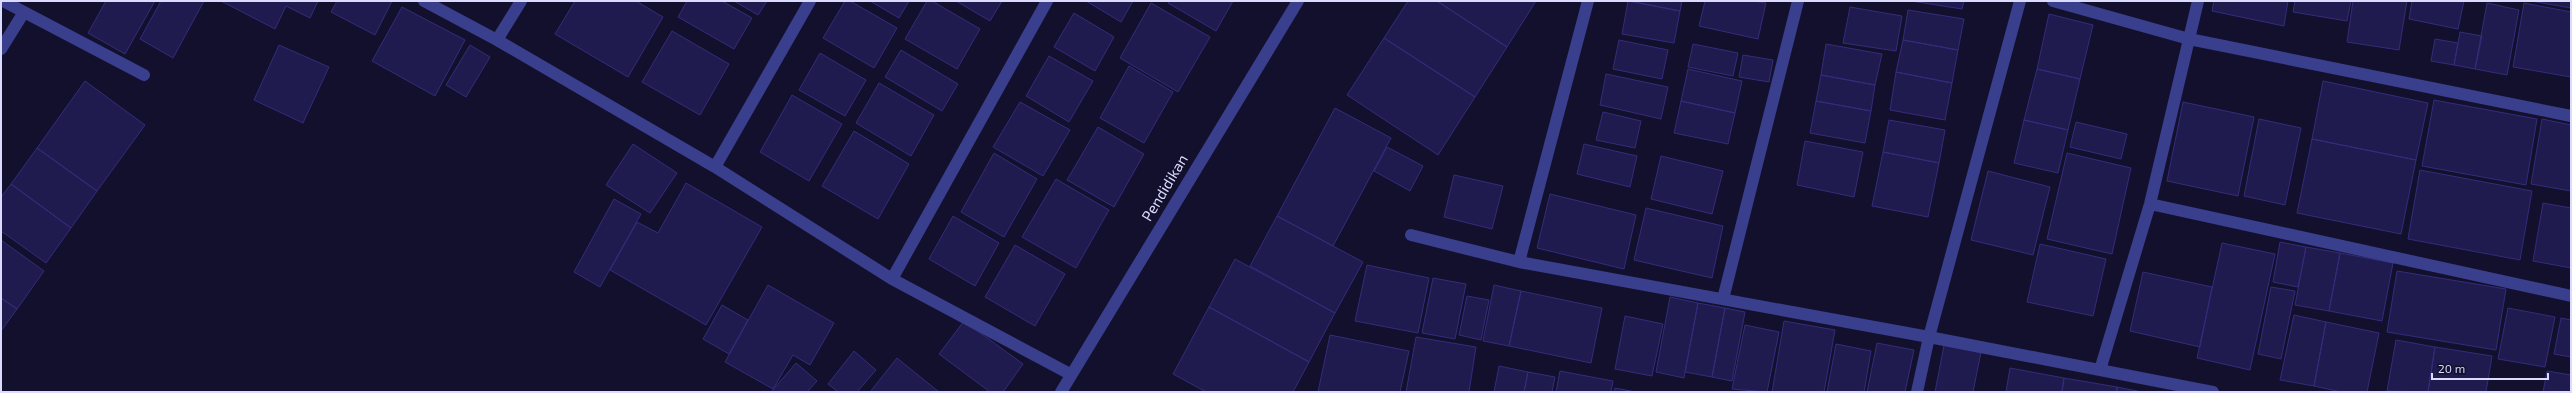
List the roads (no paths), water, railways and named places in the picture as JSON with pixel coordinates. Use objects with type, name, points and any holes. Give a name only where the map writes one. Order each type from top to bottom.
[{"type":"street","points":[[3,1],[144,75]]},
{"type":"street","points":[[424,1],[496,40],[715,167],[892,279],[1070,374]]},
{"type":"street","points":[[496,40],[521,1]]},
{"type":"street","points":[[715,167],[810,1]]},
{"type":"street","points":[[892,279],[1047,1]]},
{"type":"street","name":"Pendidikan","points":[[1061,392],[1070,374],[1298,1]]},
{"type":"street","points":[[1519,262],[1588,1]]},
{"type":"street","points":[[1723,299],[1798,1]]},
{"type":"street","points":[[1917,392],[1929,337],[2020,1]]},
{"type":"street","points":[[2053,1],[2189,39],[2571,116]]},
{"type":"street","points":[[2100,370],[2150,204],[2198,1]]},
{"type":"street","points":[[1,49],[24,12]]},
{"type":"street","points":[[2150,204],[2571,296]]},
{"type":"street","points":[[1411,235],[1519,262],[1929,337],[2213,392]]}]
